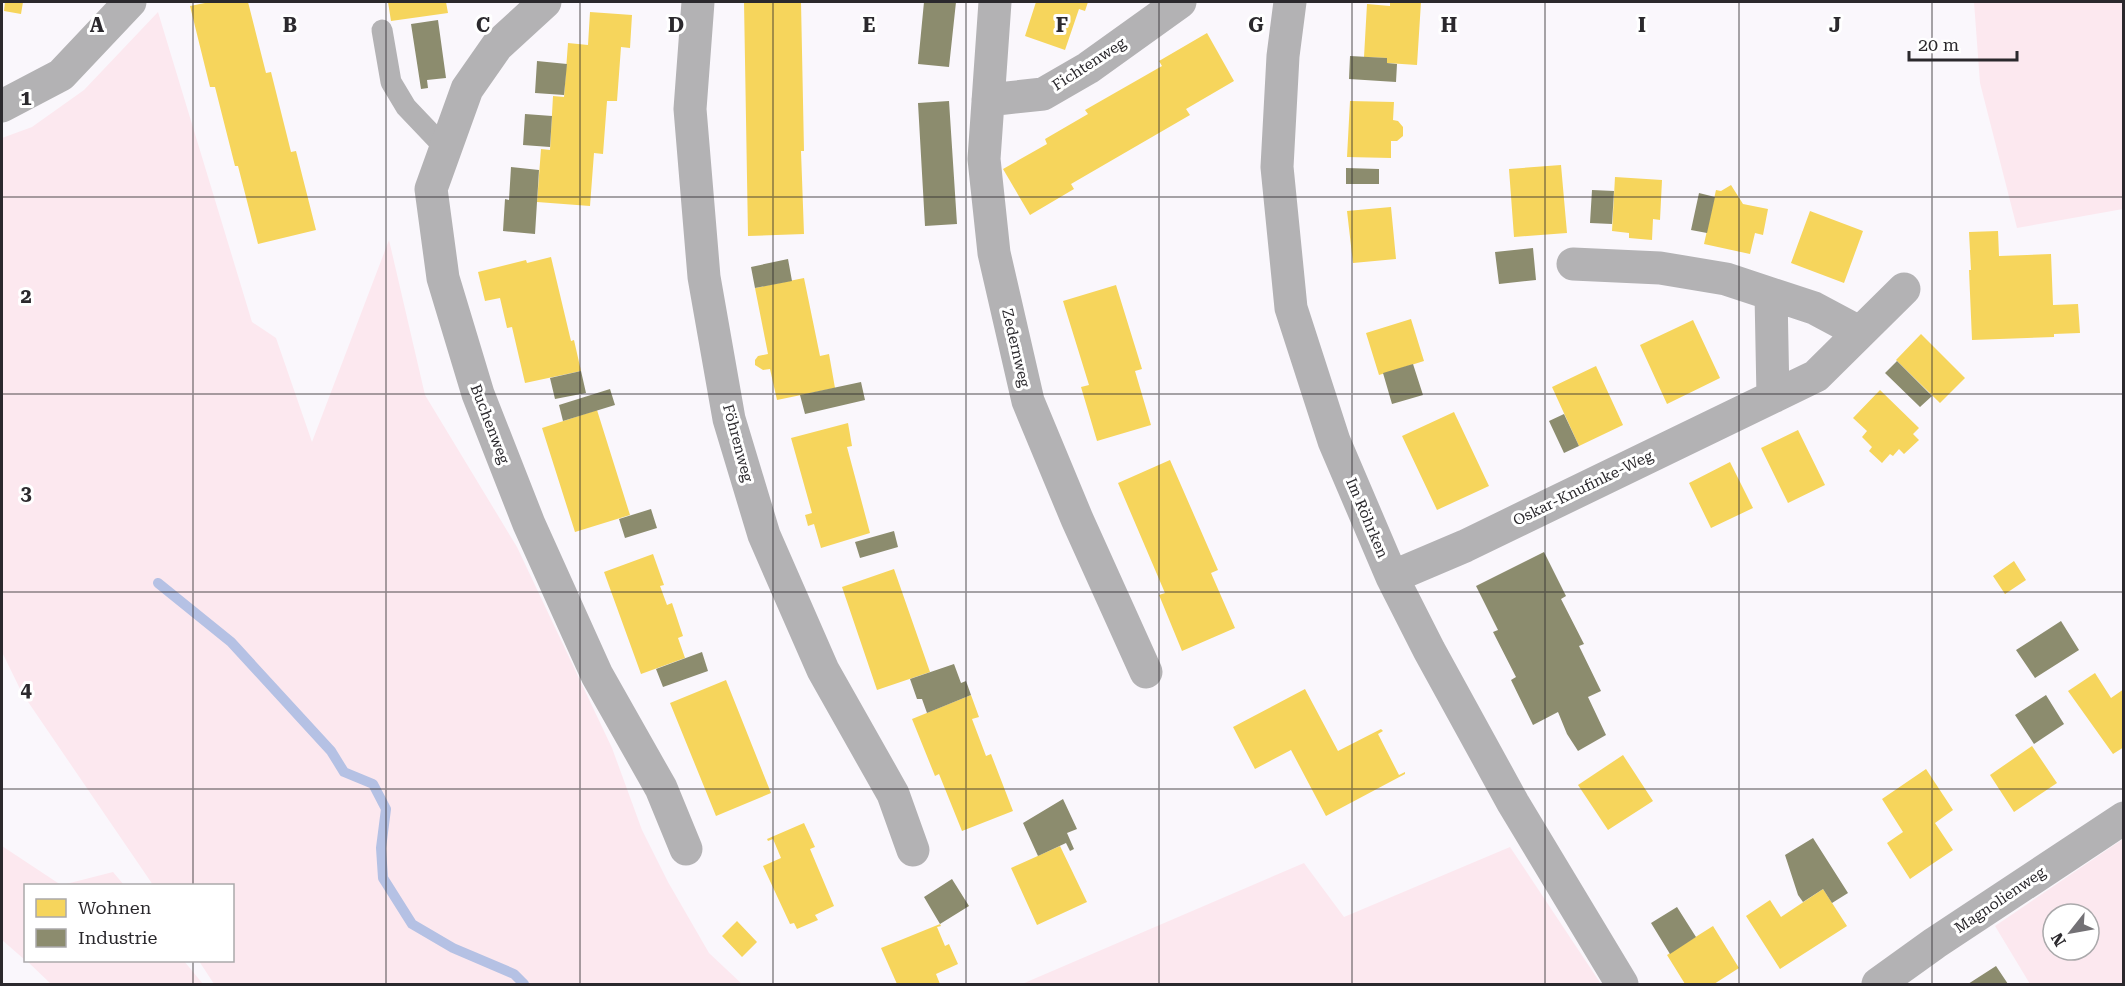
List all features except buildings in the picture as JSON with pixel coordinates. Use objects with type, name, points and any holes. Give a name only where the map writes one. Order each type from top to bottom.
[{"type":"street","points":[[2,105],[62,75],[130,2]]},
{"type":"street","name":"Buchenweg","points":[[542,2],[497,46],[467,89],[431,189],[443,278],[478,394],[529,524],[597,675],[661,788],[686,849]]},
{"type":"street","name":"Föhrenweg","points":[[698,2],[690,109],[704,277],[729,419],[764,535],[823,670],[893,794],[913,850]]},
{"type":"street","name":"Zedernweg","points":[[995,2],[984,159],[994,253],[1028,401],[1077,519],[1146,672]]},
{"type":"street","name":"Fichtenweg","points":[[988,100],[1042,94],[1088,69],[1180,2]]},
{"type":"street","name":"Im Röhrken","points":[[1290,2],[1283,56],[1277,167],[1291,308],[1334,441],[1392,577],[1429,650],[1504,788],[1622,984]]},
{"type":"street","points":[[1573,264],[1660,268],[1726,279],[1814,308],[1859,332]]},
{"type":"street","name":"Oskar-Knufinke-Weg","points":[[1392,577],[1465,546],[1815,376],[1904,289]]},
{"type":"street","points":[[1771,294],[1773,397]]},
{"type":"street","name":"Magnolienweg","points":[[1878,984],[1935,943],[2124,818]]},
{"type":"lane","points":[[382,30],[391,82],[406,107],[446,148]]},
{"type":"shaded area","points":[[1974,2],[2123,2],[2123,209],[2017,228],[1980,83]]},
{"type":"shaded area","points":[[158,12],[252,322],[276,338],[312,442],[389,240],[425,395],[517,547],[612,748],[642,830],[668,882],[709,953],[742,984],[214,984],[200,962],[234,962],[234,884],[152,884],[22,693],[2,652],[2,138],[32,127],[84,90]]},
{"type":"shaded area","points":[[2123,839],[2123,984],[2030,984],[1995,926]]},
{"type":"shaded area","points":[[2,846],[59,884],[24,884],[24,959],[2,940]]},
{"type":"shaded area","points":[[1510,847],[1601,984],[1022,984],[1304,863],[1344,917]]},
{"type":"shaded area","points":[[113,872],[123,884],[66,884]]},
{"type":"shaded area","points":[[28,962],[185,962],[203,984],[51,984]]},
{"type":"waterway","points":[[158,583],[231,642],[331,751],[344,772],[373,784],[386,809],[381,848],[383,878],[412,924],[453,948],[514,974],[524,984]]}]
